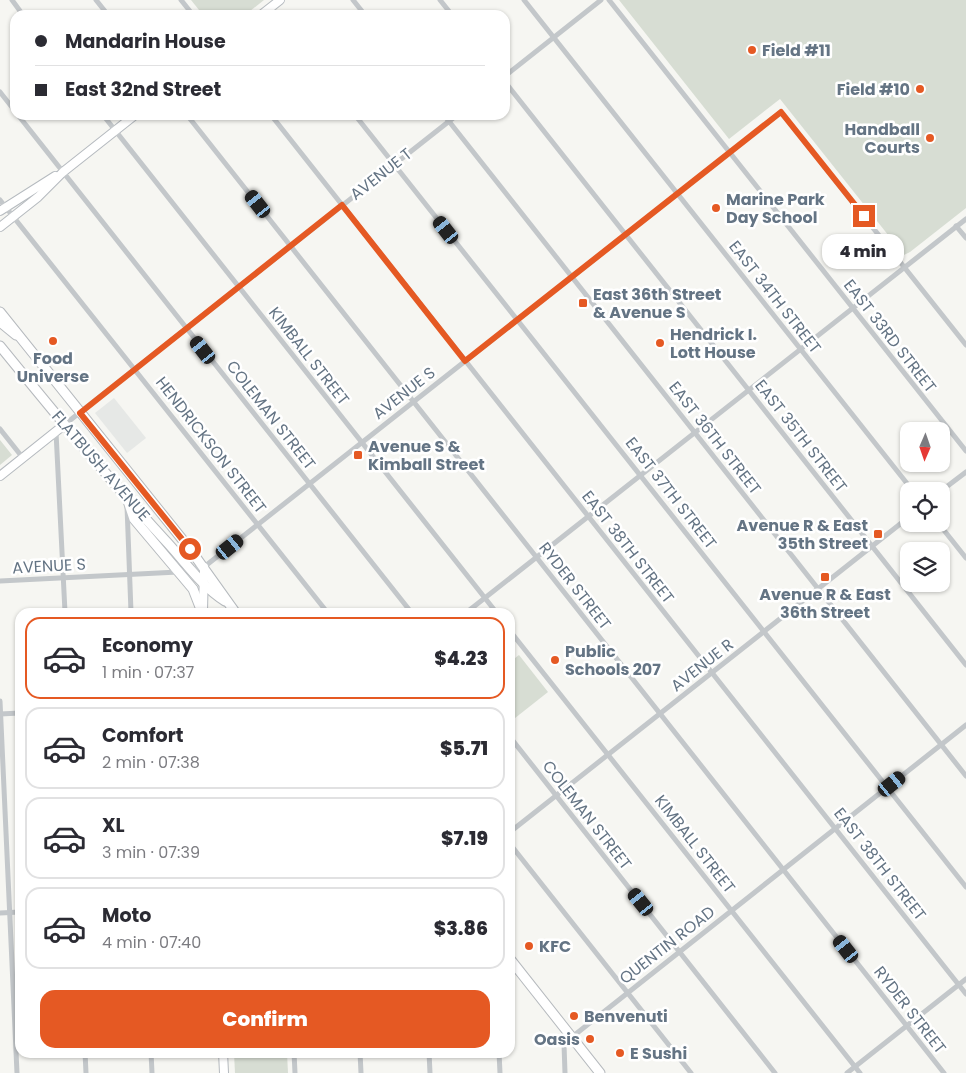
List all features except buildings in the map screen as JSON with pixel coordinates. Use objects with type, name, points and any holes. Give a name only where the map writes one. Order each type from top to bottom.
[{"type":"main road","points":[[267,10],[280,0]]},
{"type":"main road","points":[[0,227],[63,172],[129,120]]},
{"type":"main road","points":[[2,206],[63,172]]},
{"type":"main road","name":"FLATBUSH AVENUE","points":[[0,312],[204,567],[227,603]]},
{"type":"main road","points":[[0,322],[22,339]]},
{"type":"main road","name":"FLATBUSH AVENUE","points":[[0,346],[64,425],[191,570],[231,608]]},
{"type":"main road","name":"AVENUE T","points":[[0,476],[64,425]]},
{"type":"main road","points":[[126,496],[134,519],[193,590],[200,608]]},
{"type":"main road","points":[[202,608],[204,567]]},
{"type":"main road","points":[[515,965],[600,1073]]},
{"type":"main road","points":[[223,1058],[224,1073]]},
{"type":"street","points":[[12,0],[20,10]]},
{"type":"street","points":[[96,0],[104,10]]},
{"type":"street","points":[[181,0],[189,10]]},
{"type":"street","points":[[353,0],[361,10]]},
{"type":"street","points":[[440,0],[448,10]]},
{"type":"street","name":"EAST 34TH STREET","points":[[524,0],[906,482]]},
{"type":"street","points":[[510,72],[602,0]]},
{"type":"street","name":"EAST 33RD STREET","points":[[609,0],[966,451]]},
{"type":"street","name":"EAST 35TH STREET","points":[[510,88],[966,665]]},
{"type":"street","points":[[0,92],[10,105]]},
{"type":"street","name":"AVENUE S","points":[[0,581],[129,576],[178,572],[204,567],[781,112],[904,267]]},
{"type":"street","name":"COLEMAN STREET","points":[[22,120],[408,608]]},
{"type":"street","name":"KIMBALL STREET","points":[[106,120],[493,608]]},
{"type":"street","name":"RYDER STREET","points":[[191,120],[944,1073]]},
{"type":"street","name":"EAST 38TH STREET","points":[[275,120],[966,994]]},
{"type":"street","name":"EAST 37TH STREET","points":[[360,120],[966,887]]},
{"type":"street","name":"AVENUE T","points":[[64,425],[451,120]]},
{"type":"street","name":"EAST 36TH STREET","points":[[449,122],[966,776]]},
{"type":"street","name":"HENDRICKSON STREET","points":[[2,206],[13,216],[324,608]]},
{"type":"street","points":[[473,608],[966,218]]},
{"type":"street","points":[[956,226],[966,238]]},
{"type":"street","points":[[904,267],[966,345]]},
{"type":"street","points":[[0,357],[6,357],[15,364]]},
{"type":"street","points":[[0,429],[23,458]]},
{"type":"street","points":[[56,432],[65,608]]},
{"type":"street","points":[[950,484],[966,472]]},
{"type":"street","points":[[126,496],[131,608]]},
{"type":"street","name":"AVENUE R","points":[[515,828],[900,524]]},
{"type":"street","points":[[945,532],[966,558]]},
{"type":"street","name":"KIMBALL STREET","points":[[515,637],[860,1073]]},
{"type":"street","points":[[0,701],[15,1027]]},
{"type":"street","points":[[0,714],[15,713]]},
{"type":"street","name":"QUENTIN ROAD","points":[[572,1037],[966,725]]},
{"type":"street","name":"COLEMAN STREET","points":[[515,744],[775,1073]]},
{"type":"street","points":[[515,850],[691,1073]]},
{"type":"street","points":[[0,913],[15,912]]},
{"type":"street","points":[[848,1073],[966,979]]},
{"type":"street","points":[[566,1073],[564,1044],[572,1037]]},
{"type":"street","points":[[16,1058],[17,1073]]},
{"type":"street","points":[[85,1058],[86,1073]]},
{"type":"street","points":[[151,1058],[152,1073]]},
{"type":"street","points":[[294,1058],[295,1073]]},
{"type":"street","points":[[360,1058],[361,1073]]},
{"type":"street","points":[[429,1058],[430,1073]]},
{"type":"street","points":[[499,1058],[500,1073]]},
{"type":"shaded area","points":[[191,0],[264,0],[251,10],[199,10]]},
{"type":"shaded area","points":[[619,0],[966,0],[966,208],[904,255],[780,99],[729,139]]},
{"type":"shaded area","points":[[114,398],[146,438],[127,453],[95,413]]},
{"type":"shaded area","points":[[0,440],[12,455],[0,465]]},
{"type":"shaded area","points":[[519,655],[548,692],[515,718],[515,658]]},
{"type":"shaded area","points":[[234,1058],[287,1058],[288,1073],[235,1073]]},
{"type":"place","name":"Field #11","points":[[752,50]]},
{"type":"place","name":"Field #10","points":[[920,89]]},
{"type":"place","name":"Handball Courts","points":[[930,138]]},
{"type":"place","name":"Marine Park Day School","points":[[716,208]]},
{"type":"place","name":"East 36th Street & Avenue S","points":[[583,303]]},
{"type":"place","name":"Food Universe","points":[[53,341]]},
{"type":"place","name":"Hendrick I. Lott House","points":[[660,343]]},
{"type":"place","name":"Avenue S & Kimball Street","points":[[358,455]]},
{"type":"place","name":"Avenue R & East 35th Street","points":[[878,534]]},
{"type":"place","name":"Avenue R & East 36th Street","points":[[825,577]]},
{"type":"place","name":"Public Schools 207","points":[[555,660]]},
{"type":"place","name":"KFC","points":[[529,946]]},
{"type":"place","name":"Benvenuti","points":[[574,1016]]},
{"type":"place","name":"Oasis","points":[[590,1039]]},
{"type":"place","name":"E Sushi","points":[[620,1053]]},
{"type":"route","points":[[190,549],[80,413],[138,365],[342,205],[465,361],[781,112],[864,216]]}]
